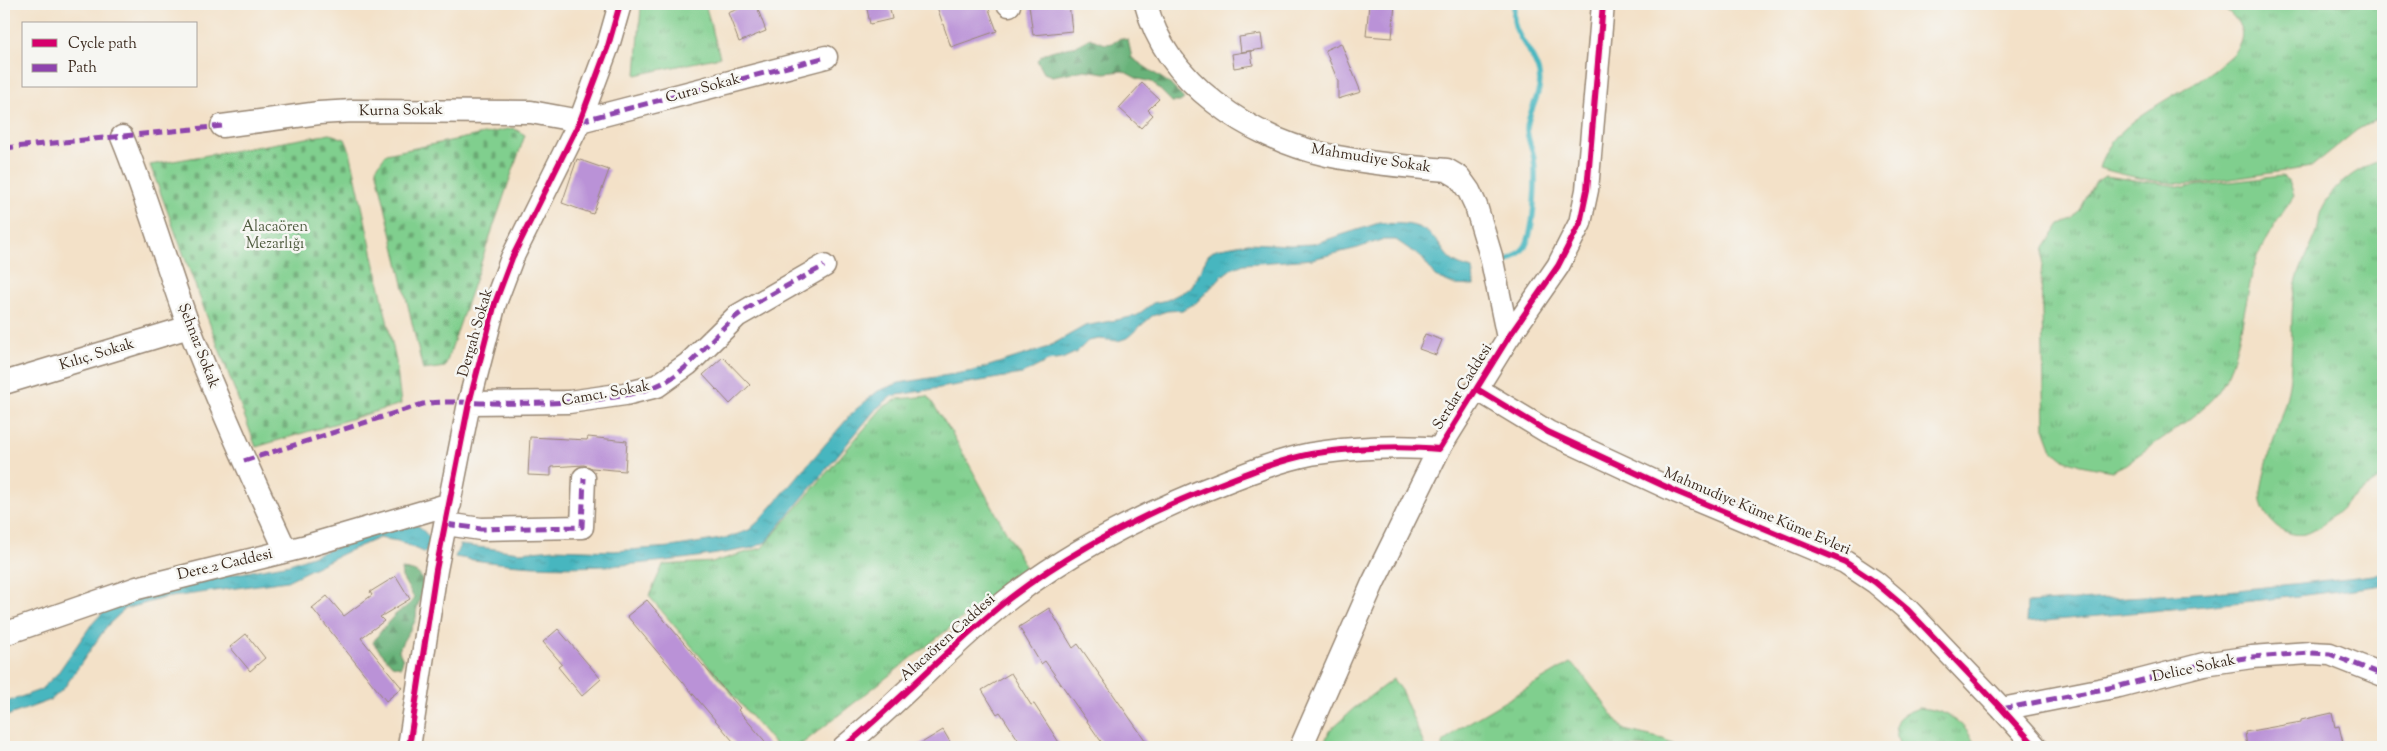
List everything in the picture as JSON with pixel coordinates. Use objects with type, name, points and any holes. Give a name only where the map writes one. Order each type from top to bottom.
[{"type":"street","name":"Dergah Sokak","points":[[409,747],[436,570],[469,403],[495,304],[512,258],[580,121],[608,46],[620,4]]},
{"type":"street","name":"Mahmudiye Sokak","points":[[1146,4],[1158,36],[1172,58],[1193,84],[1216,104],[1248,124],[1293,145],[1327,155],[1447,170],[1459,177],[1470,191],[1476,206],[1491,256],[1508,338]]},
{"type":"street","name":"Serdar Caddesi","points":[[1100,540],[1187,497],[1265,466],[1311,454],[1389,448],[1438,449],[1508,338],[1558,266],[1580,223],[1587,190],[1603,4]]},
{"type":"street","name":"Cura Sokak","points":[[580,121],[826,57]]},
{"type":"street","name":"Kurna Sokak","points":[[222,126],[353,111],[531,112],[580,121]]},
{"type":"street","name":"Şehnaz Sokak","points":[[122,137],[144,189],[189,327],[244,460],[286,551]]},
{"type":"street","name":"Camcı. Sokak","points":[[469,403],[569,402],[625,394],[657,386],[688,364],[737,316],[824,266]]},
{"type":"street","name":"Kılıç. Sokak","points":[[4,383],[189,327]]},
{"type":"street","name":"Mahmudiye Küme Küme Evleri","points":[[1477,389],[1548,432],[1684,495],[1845,562],[1875,582],[1908,610],[2036,747]]},
{"type":"street","points":[[1302,747],[1373,583],[1438,449]]},
{"type":"street","points":[[447,519],[500,529],[582,527],[584,478]]},
{"type":"street","name":"Dere_2 Caddesi","points":[[4,634],[137,588],[286,551],[447,519]]},
{"type":"street","name":"Alacaören Caddesi","points":[[844,747],[974,628],[1010,598],[1050,570],[1100,540]]},
{"type":"street","name":"Delice Sokak","points":[[2002,709],[2119,686],[2204,664],[2252,657],[2310,653],[2330,654],[2383,675]]},
{"type":"green space","points":[[651,4],[705,4],[720,57],[636,75],[641,6]]},
{"type":"green space","points":[[2217,4],[2383,4],[2383,121],[2375,120],[2357,130],[2311,167],[2198,184],[2160,182],[2099,168],[2107,150],[2134,121],[2207,75],[2237,49],[2242,37],[2239,25],[2232,15]]},
{"type":"green space","points":[[1090,38],[1105,44],[1112,43],[1120,38],[1128,40],[1132,58],[1169,83],[1184,99],[1180,102],[1172,102],[1152,82],[1138,79],[1123,71],[1105,73],[1085,70],[1052,76],[1044,73],[1037,60],[1044,54],[1073,47]]},
{"type":"green space","points":[[513,128],[525,135],[445,367],[423,370],[376,168],[386,154]]},
{"type":"green space","name":"Alacaören Mezarlığı","points":[[330,134],[345,139],[350,151],[396,361],[401,404],[256,447],[150,165]]},
{"type":"green space","points":[[2383,160],[2383,476],[2359,493],[2312,532],[2297,535],[2283,530],[2271,521],[2261,501],[2263,480],[2289,383],[2294,291],[2301,268],[2316,234],[2321,211],[2332,193],[2364,167]]},
{"type":"green space","points":[[2105,176],[2185,187],[2282,176],[2289,181],[2294,196],[2271,231],[2257,258],[2236,349],[2225,380],[2218,392],[2188,420],[2126,464],[2112,471],[2080,465],[2063,459],[2052,450],[2045,431],[2041,274],[2044,248],[2060,224],[2072,219],[2080,210],[2094,183]]},
{"type":"green space","points":[[928,396],[953,435],[1026,568],[798,747],[777,747],[649,596],[663,565],[713,562],[762,548],[883,407],[898,399]]},
{"type":"green space","points":[[401,569],[410,570],[421,576],[423,587],[417,608],[416,620],[399,651],[403,660],[401,667],[392,665],[373,643],[391,619],[414,598],[402,577]]},
{"type":"green space","points":[[1570,663],[1579,670],[1624,730],[1663,739],[1682,747],[1442,747],[1442,744],[1458,729]]},
{"type":"green space","points":[[1393,679],[1402,692],[1425,747],[1323,747],[1329,731],[1353,709]]},
{"type":"green space","points":[[1919,708],[1946,714],[1966,730],[1976,747],[1900,747],[1896,732],[1897,722],[1904,714]]},
{"type":"water","points":[[1379,223],[1408,225],[1424,230],[1437,241],[1454,262],[1473,269],[1474,286],[1455,285],[1435,276],[1422,258],[1396,240],[1381,240],[1358,248],[1312,259],[1244,264],[1231,269],[1222,276],[1196,303],[1182,310],[1167,311],[1152,316],[1127,338],[1118,341],[1099,339],[1088,341],[1077,352],[1062,359],[1048,361],[1022,374],[892,396],[876,409],[766,542],[753,548],[678,560],[604,566],[530,566],[455,557],[460,545],[520,552],[555,549],[614,551],[671,547],[727,538],[749,530],[760,520],[854,411],[878,391],[899,383],[973,371],[1046,348],[1085,326],[1136,316],[1153,303],[1167,300],[1191,288],[1208,255],[1216,249],[1248,243],[1313,244]]},
{"type":"water","points":[[403,523],[419,526],[431,539],[425,553],[398,541],[379,538],[287,581],[164,598],[125,609],[107,626],[64,688],[51,700],[4,717],[4,703],[40,690],[57,674],[91,625],[107,608],[148,590],[290,564]]},
{"type":"water","points":[[2383,574],[2383,585],[2250,601],[2026,623],[2027,603],[2228,591]]},
{"type":"building","points":[[751,4],[756,4],[766,31],[739,42],[728,13]]},
{"type":"building","points":[[866,4],[889,4],[892,19],[870,24]]},
{"type":"building","points":[[946,4],[987,4],[997,31],[951,47],[937,7]]},
{"type":"building","points":[[1069,4],[1072,31],[1033,35],[1029,5]]},
{"type":"building","points":[[1369,4],[1395,4],[1392,38],[1366,36]]},
{"type":"building","points":[[1261,34],[1263,49],[1241,52],[1239,37]]},
{"type":"building","points":[[1341,43],[1361,92],[1338,99],[1338,81],[1325,50]]},
{"type":"building","points":[[1251,51],[1253,65],[1234,68],[1232,54]]},
{"type":"building","points":[[1142,83],[1159,99],[1148,110],[1153,115],[1141,128],[1119,108]]},
{"type":"building","points":[[577,159],[609,170],[593,214],[562,203]]},
{"type":"building","points":[[1425,334],[1442,340],[1436,355],[1419,349]]},
{"type":"building","points":[[723,357],[750,385],[730,404],[703,375]]},
{"type":"building","points":[[530,437],[587,440],[588,437],[627,441],[625,471],[592,468],[584,465],[551,467],[551,476],[528,475]]},
{"type":"building","points":[[396,576],[410,599],[380,617],[384,621],[361,638],[402,688],[386,701],[312,608],[327,596],[344,616],[372,595],[370,592]]},
{"type":"building","points":[[647,600],[740,708],[738,710],[770,747],[738,747],[627,616]]},
{"type":"building","points":[[1049,608],[1073,648],[1078,644],[1150,747],[1105,747],[1045,661],[1041,664],[1019,627]]},
{"type":"building","points":[[558,629],[601,679],[582,696],[558,667],[562,664],[543,642]]},
{"type":"building","points":[[246,634],[265,658],[250,671],[230,647]]},
{"type":"building","points":[[1011,673],[1031,705],[1034,704],[1062,747],[1023,747],[1000,712],[997,714],[982,690]]},
{"type":"building","points":[[2332,713],[2335,727],[2339,726],[2344,747],[2247,747],[2245,732],[2301,722],[2301,720]]},
{"type":"building","points":[[943,730],[953,747],[915,747]]},
{"type":"waterway","points":[[1503,264],[1524,248],[1531,230],[1535,188],[1534,162],[1527,128],[1540,85],[1538,70],[1517,31],[1514,14],[1515,4]]},
{"type":"marked path","points":[[580,121],[826,57]]},
{"type":"marked path","points":[[4,148],[222,126]]},
{"type":"marked path","points":[[244,461],[423,404],[448,402],[574,402],[617,396],[656,386],[668,380],[690,363],[738,315],[769,295],[824,266]]},
{"type":"marked path","points":[[446,524],[481,529],[582,527],[584,478]]},
{"type":"marked path","points":[[2002,709],[2119,686],[2204,664],[2252,657],[2310,653],[2330,654],[2383,675]]},
{"type":"cycle path","points":[[409,747],[436,570],[469,403],[495,303],[512,258],[580,121],[608,46],[620,4]]},
{"type":"cycle path","points":[[844,747],[967,634],[1010,598],[1060,563],[1113,532],[1197,493],[1267,466],[1300,456],[1374,448],[1407,447],[1439,449],[1508,338],[1558,266],[1580,223],[1587,190],[1603,4]]},
{"type":"cycle path","points":[[1477,389],[1548,432],[1675,491],[1845,562],[1875,582],[1908,610],[2036,747]]}]
